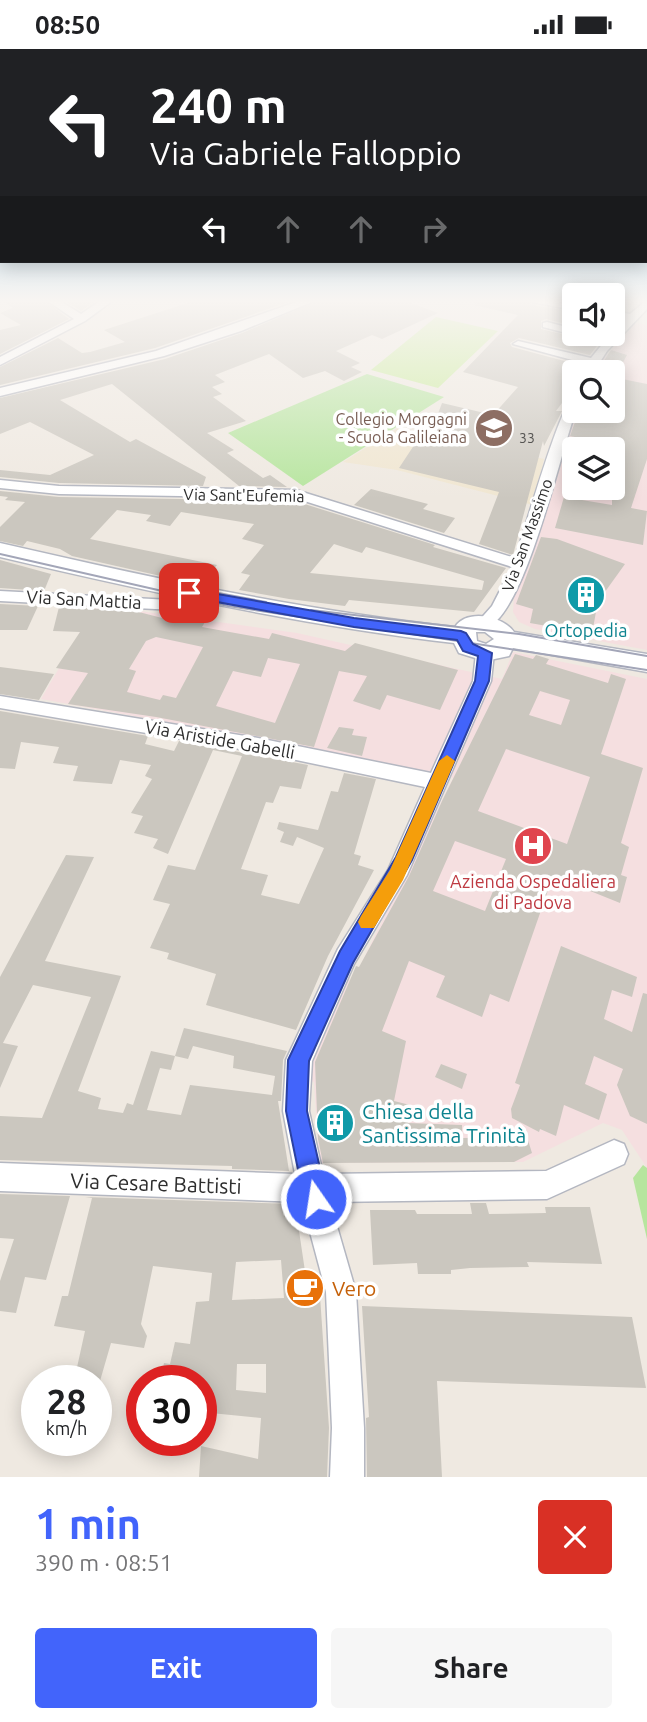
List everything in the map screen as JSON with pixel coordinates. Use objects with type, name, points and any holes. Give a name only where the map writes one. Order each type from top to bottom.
[{"type":"street","points":[[0,392],[117,366]]},
{"type":"street","name":"Via San Massimo","points":[[484,624],[499,609],[519,564],[564,423]]},
{"type":"street","name":"Via Sant'Eufemia","points":[[0,484],[59,490],[303,495],[519,564]]},
{"type":"street","points":[[0,550],[206,596],[354,623],[461,636]]},
{"type":"street","name":"Via San Mattia","points":[[0,596],[194,606],[206,596]]},
{"type":"street","points":[[461,636],[467,628],[484,624],[496,627],[506,639],[647,663]]},
{"type":"street","points":[[461,636],[468,647],[485,653],[500,650],[506,639]]},
{"type":"street","points":[[347,1477],[348,1428],[341,1292],[312,1188],[296,1111],[299,1060],[346,957],[396,875],[482,681],[485,653]]},
{"type":"street","name":"Via Aristide Gabelli","points":[[0,702],[258,745],[438,782]]},
{"type":"street","name":"Via Cesare Battisti","points":[[0,1177],[312,1188],[547,1185],[614,1154]]},
{"type":"shaded area","points":[[625,366],[647,366],[647,650],[535,629],[519,622],[513,612],[514,596],[530,563],[562,456],[562,500],[625,500],[625,437],[568,436],[574,423],[625,423]]},
{"type":"shaded area","points":[[398,428],[544,459],[533,505],[397,470],[343,462]]},
{"type":"shaded area","name":"Azienda Ospedaliera di Padova","points":[[96,605],[297,633],[502,679],[513,652],[647,679],[647,1168],[622,1130],[603,1123],[523,1162],[322,1163],[319,1159],[314,1082],[306,1080],[319,1035],[346,977],[353,980],[453,778],[352,756],[41,699]]},
{"type":"green space","points":[[376,366],[462,366],[438,388],[371,370]]},
{"type":"green space","points":[[367,374],[444,397],[303,486],[228,433]]},
{"type":"green space","points":[[643,1165],[647,1168],[647,1239],[633,1178]]},
{"type":"building","points":[[3,366],[81,366],[0,385],[0,367]]},
{"type":"building","points":[[137,366],[239,366],[215,375],[225,382],[212,387],[222,394],[213,397],[246,421],[207,433],[234,450],[227,453],[263,478],[270,475],[287,487],[239,486],[112,384],[60,400],[130,442],[136,439],[206,477],[203,486],[59,483],[0,477],[0,470],[50,475],[94,455],[30,422],[0,434],[0,398]]},
{"type":"building","points":[[285,366],[354,366],[351,367],[362,372],[344,381],[325,371],[303,378]]},
{"type":"building","points":[[469,366],[562,366],[562,403],[556,411],[562,411],[544,446],[543,441],[513,555],[479,544],[499,492],[399,468],[432,418],[436,419],[442,403],[493,415],[518,387],[463,372]]},
{"type":"building","points":[[625,380],[647,384],[647,459],[631,508],[647,511],[643,545],[555,528],[563,500],[612,505],[612,500],[625,500],[625,437],[570,436],[575,423],[625,423]]},
{"type":"building","points":[[371,489],[428,504],[423,509],[455,518],[444,533],[354,505]]},
{"type":"building","points":[[0,491],[59,497],[295,501],[506,568],[474,612],[349,600],[345,606],[289,599],[239,590],[250,575],[241,573],[264,545],[242,539],[254,524],[181,512],[170,526],[146,521],[151,515],[117,510],[90,539],[217,565],[203,581],[177,575],[174,579],[72,556],[60,549],[27,541],[23,546],[0,541],[0,527],[25,502],[5,500],[8,497],[0,496]],"holes":[[[334,544],[362,553],[366,547],[484,581],[482,590],[310,573]]]},
{"type":"building","points":[[541,537],[557,539],[625,564],[602,596],[599,595],[592,634],[530,623],[533,609],[516,604]]},
{"type":"building","points":[[0,560],[51,574],[44,591],[0,588]]},
{"type":"building","points":[[0,604],[38,606],[27,630],[0,630]]},
{"type":"building","points":[[59,607],[131,610],[166,619],[168,615],[205,622],[202,627],[269,639],[272,633],[345,651],[355,643],[458,670],[440,710],[387,695],[380,710],[353,701],[367,676],[339,671],[314,747],[156,717],[68,704],[88,673],[56,668],[80,632],[53,631]],"holes":[[[156,637],[203,647],[176,698],[163,695],[160,700],[127,692],[136,671],[129,669],[146,641]],[[268,658],[300,664],[275,723],[216,706],[233,671],[261,677]]]},
{"type":"building","points":[[515,654],[533,659],[536,655],[549,659],[546,664],[608,683],[611,674],[626,679],[601,754],[643,768],[621,843],[629,847],[621,875],[627,877],[620,903],[553,876],[509,1002],[490,994],[482,1017],[436,997],[445,976],[409,961],[382,1031],[406,1041],[394,1101],[410,1105],[408,1123],[462,1125],[462,1138],[527,1137],[532,1153],[514,1162],[323,1163],[318,1139],[315,1062],[356,966],[359,967],[409,876],[442,801]],"holes":[[[540,691],[570,700],[561,725],[529,715]],[[506,749],[590,777],[567,844],[478,811]],[[455,841],[506,859],[485,911],[433,891]]]},
{"type":"building","points":[[0,667],[54,674],[39,700],[0,694]]},
{"type":"building","points":[[0,711],[148,736],[145,744],[174,751],[179,741],[308,765],[301,789],[280,786],[273,803],[266,802],[241,869],[268,875],[261,895],[299,904],[324,848],[297,837],[293,846],[280,842],[284,832],[277,829],[279,822],[318,830],[331,791],[338,792],[344,773],[376,779],[354,854],[361,856],[358,865],[374,870],[328,956],[296,1030],[206,1005],[216,974],[167,959],[169,953],[150,948],[170,904],[153,900],[168,865],[195,870],[242,756],[213,750],[168,854],[153,848],[158,839],[134,833],[143,816],[131,813],[152,779],[145,776],[151,765],[120,760],[112,784],[73,781],[78,766],[53,763],[59,747],[21,742],[15,769],[0,768]]},
{"type":"building","points":[[339,727],[354,729],[352,735],[367,737],[362,756],[327,748]]},
{"type":"building","points":[[66,855],[94,857],[45,961],[121,976],[78,1091],[101,1098],[98,1109],[123,1113],[127,1103],[133,1105],[151,1051],[175,1056],[184,1028],[287,1051],[283,1060],[281,1101],[278,1101],[289,1171],[232,1169],[232,1166],[0,1160],[0,1116],[42,1118],[91,997],[33,985],[3,1043],[18,1046],[0,1088],[0,977]],"holes":[[[193,1046],[234,1056],[233,1068],[275,1076],[272,1095],[190,1085],[181,1115],[147,1110],[160,1068],[171,1070],[175,1056],[188,1059]]]},
{"type":"building","points":[[561,946],[637,977],[632,997],[612,990],[604,1019],[632,1032],[643,993],[647,994],[647,1124],[630,1116],[617,1085],[623,1069],[594,1056],[585,1084],[607,1094],[599,1120],[564,1105],[556,1136],[540,1129],[539,1132],[512,1118],[511,1109],[520,1085],[515,1083]]},
{"type":"building","points":[[441,1064],[467,1074],[462,1089],[435,1077]]},
{"type":"building","points":[[0,1194],[70,1196],[46,1280],[25,1277],[16,1313],[0,1311],[0,1281],[14,1239],[0,1238]]},
{"type":"building","points":[[85,1197],[295,1204],[309,1298],[320,1296],[329,1428],[327,1477],[199,1477],[200,1456],[217,1456],[217,1450],[258,1459],[261,1418],[217,1414],[217,1365],[164,1365],[170,1364],[175,1342],[190,1344],[196,1302],[209,1301],[212,1273],[153,1266],[141,1324],[147,1336],[144,1348],[111,1343],[105,1365],[78,1365],[85,1331],[54,1326],[62,1296],[68,1296],[92,1198]],"holes":[[[281,1260],[284,1298],[232,1300],[236,1262]],[[237,1364],[266,1364],[266,1393],[236,1390]]]},
{"type":"building","points":[[470,1203],[486,1203],[489,1214],[546,1213],[545,1207],[590,1207],[602,1264],[527,1262],[529,1267],[470,1268],[451,1270],[451,1274],[418,1274],[417,1263],[373,1265],[370,1210],[415,1210],[417,1214],[472,1214]]},
{"type":"building","points":[[362,1306],[632,1317],[646,1388],[437,1381],[442,1477],[367,1477],[366,1418],[369,1417]]},
{"type":"tram line","points":[[0,554],[228,606],[647,670]]},
{"type":"tram line","points":[[197,589],[266,602]]},
{"type":"tram line","points":[[311,610],[519,634],[647,656]]},
{"type":"slow traffic","points":[[368,922],[396,875],[447,761]]},
{"type":"place","name":"Collegio Morgagni - Scuola Galileiana","points":[[494,428]]},
{"type":"place","name":"Ortopedia","points":[[586,595]]},
{"type":"place","name":"Azienda Ospedaliera di Padova","points":[[533,846]]},
{"type":"place","name":"Chiesa della Santissima Trinità","points":[[335,1123]]},
{"type":"place","name":"Vero","points":[[305,1288]]},
{"type":"route","points":[[189,593],[354,623],[461,636],[468,647],[485,653],[482,681],[403,860],[346,957],[299,1060],[296,1111],[316,1199]]}]
